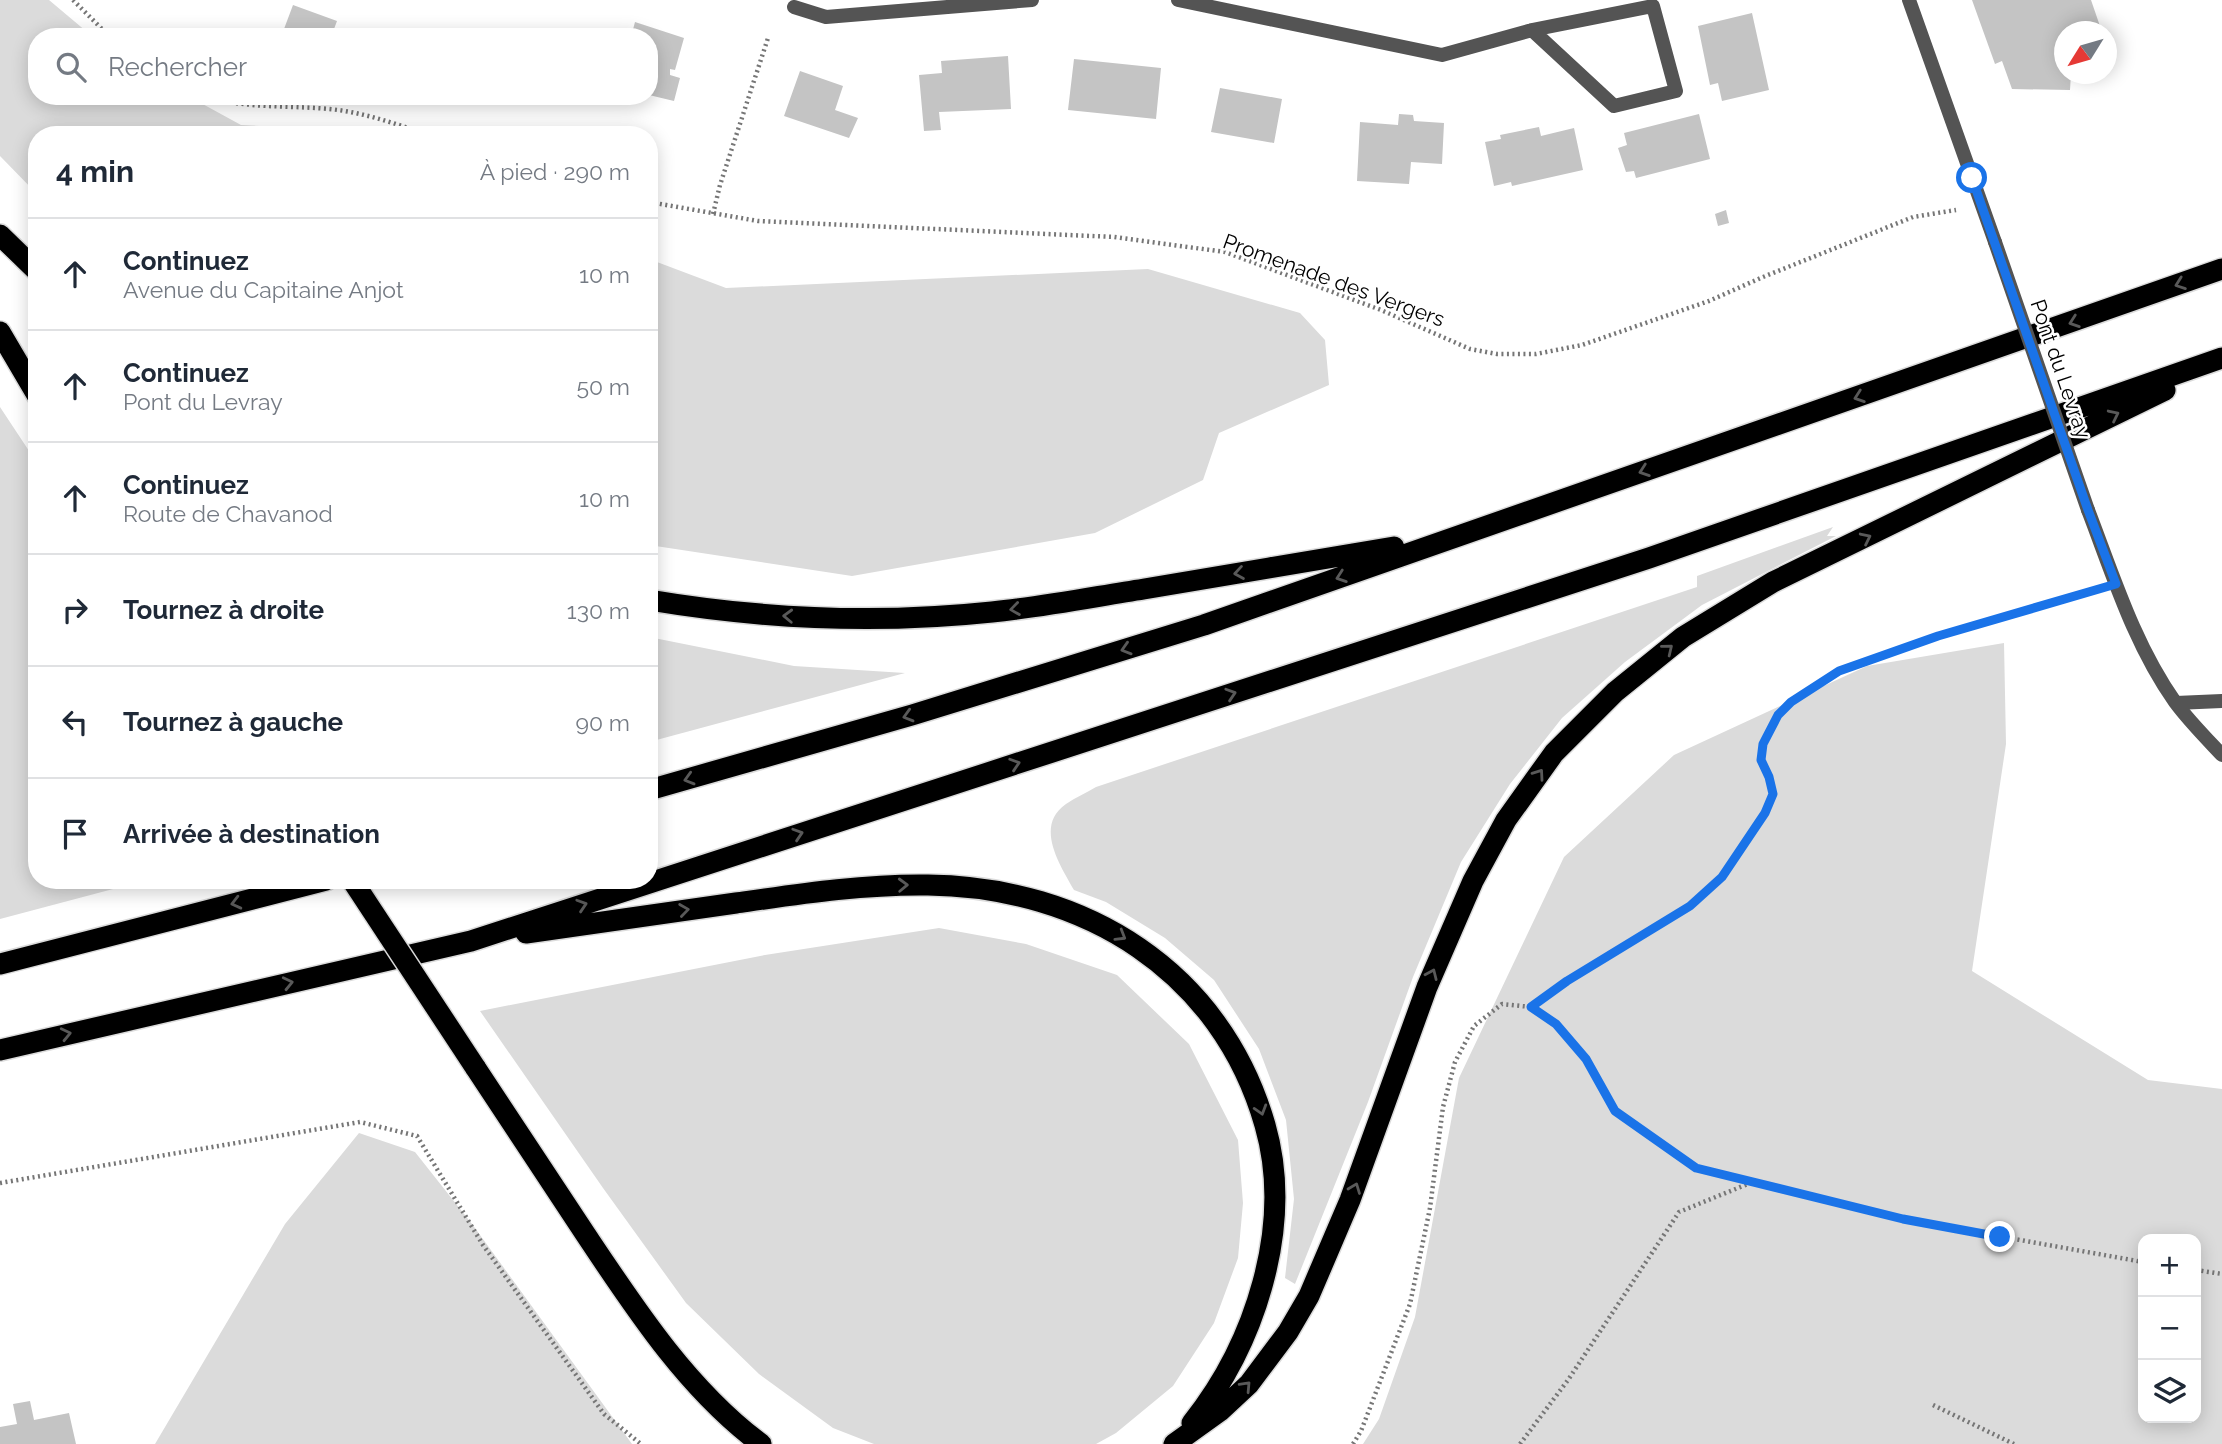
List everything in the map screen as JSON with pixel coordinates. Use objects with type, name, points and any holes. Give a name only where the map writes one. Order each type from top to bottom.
[{"type":"highway","points":[[0,235],[28,262]]},
{"type":"highway","points":[[658,787],[912,715],[1191,629],[2222,269]]},
{"type":"highway","points":[[0,332],[28,381]]},
{"type":"highway","points":[[0,349],[28,385]]},
{"type":"highway","points":[[658,880],[1649,558],[2222,360]]},
{"type":"highway","points":[[1173,1444],[1220,1411],[1249,1384],[1288,1332],[1309,1296],[1350,1200],[1427,987],[1473,881],[1506,820],[1554,753],[1615,692],[1683,637],[1773,582],[2222,360]]},
{"type":"highway","points":[[658,601],[706,609],[819,617],[947,616],[993,612],[1452,538]]},
{"type":"highway","points":[[0,1050],[471,941],[809,893],[930,885],[988,890],[1051,904],[1106,927],[1177,976],[1216,1022],[1252,1085],[1268,1134],[1274,1195],[1269,1256],[1264,1280],[1244,1339],[1232,1363],[1203,1409],[1173,1444]]},
{"type":"highway","points":[[0,964],[291,889]]},
{"type":"highway","points":[[358,889],[639,1313],[708,1396],[731,1420],[761,1444]]},
{"type":"highway","points":[[471,941],[631,889]]},
{"type":"street","points":[[794,7],[826,17],[1032,0]]},
{"type":"street","points":[[1178,0],[1442,55],[1532,30],[1653,6],[1676,91],[1614,106],[1532,30]]},
{"type":"street","name":"Pont du Levray","points":[[1909,0],[2088,510],[2132,625],[2151,664],[2176,703],[2219,749]]},
{"type":"street","points":[[2176,703],[2222,701]]},
{"type":"path","points":[[73,0],[101,28]]},
{"type":"path","points":[[713,214],[768,38]]},
{"type":"path","points":[[246,105],[296,106],[360,113],[401,126]]},
{"type":"path","name":"Promenade des Vergers","points":[[658,204],[758,221],[1114,237],[1225,252],[1381,310],[1471,349],[1497,354],[1536,354],[1582,345],[1709,301],[1763,276],[1913,217],[1952,212],[1981,203]]},
{"type":"path","points":[[1531,1007],[1567,981],[1690,906],[1722,877],[1765,813],[1773,794],[1761,760],[1763,744],[1778,715],[1791,702],[1839,671],[1938,636],[2116,584]]},
{"type":"path","points":[[1353,1444],[1361,1431],[1410,1304],[1430,1208],[1443,1107],[1455,1062],[1474,1026],[1502,1004],[1531,1007],[1556,1024],[1586,1059],[1615,1111],[1696,1168],[1903,1219],[2138,1261]]},
{"type":"path","points":[[0,1182],[360,1122],[417,1136],[483,1245],[604,1414],[641,1444]]},
{"type":"path","points":[[1520,1444],[1567,1380],[1679,1212],[1755,1181]]},
{"type":"path","points":[[2201,1271],[2222,1274]]},
{"type":"path","points":[[1933,1405],[2014,1444]]},
{"type":"shaded area","points":[[0,0],[49,0],[82,28],[28,28],[28,105],[204,105],[241,125],[261,126],[28,126],[28,185],[0,156]]},
{"type":"shaded area","points":[[658,262],[726,288],[1148,269],[1300,313],[1325,340],[1329,385],[1219,433],[1203,480],[1095,533],[852,576],[658,546]]},
{"type":"shaded area","points":[[0,407],[28,449],[28,889],[113,889],[0,919]]},
{"type":"shaded area","points":[[1833,527],[1827,536],[1836,536],[1702,605],[1625,662],[1562,718],[1510,784],[1461,862],[1413,977],[1368,1102],[1295,1284],[1285,1278],[1294,1199],[1286,1120],[1259,1049],[1214,980],[1165,938],[1106,902],[1074,890],[1053,846],[1052,823],[1057,813],[1066,804],[1096,787],[1697,587],[1697,576]]},
{"type":"shaded area","points":[[658,639],[794,666],[905,673],[658,740]]},
{"type":"shaded area","points":[[2004,643],[2006,744],[1972,971],[2148,1080],[2222,1089],[2222,1444],[1363,1444],[1379,1419],[1415,1317],[1459,1078],[1564,857],[1674,755],[1867,666]]},
{"type":"shaded area","points":[[939,928],[1026,944],[1117,975],[1189,1044],[1238,1140],[1243,1203],[1238,1258],[1214,1323],[1173,1386],[1116,1433],[1096,1444],[874,1444],[833,1428],[759,1374],[686,1303],[480,1011],[765,955]]},
{"type":"shaded area","points":[[359,1133],[415,1152],[472,1224],[632,1444],[155,1444],[285,1224]]},
{"type":"building","points":[[1972,0],[2091,0],[2098,21],[2054,21],[2054,84],[2070,84],[2070,90],[2012,89],[2002,61],[1995,64]]},
{"type":"building","points":[[293,5],[337,21],[334,28],[284,28]]},
{"type":"building","points":[[1752,13],[1769,90],[1722,101],[1718,83],[1710,85],[1698,26]]},
{"type":"building","points":[[635,22],[653,28],[633,28]]},
{"type":"building","points":[[658,30],[684,38],[675,70],[670,69],[670,75],[680,78],[674,101],[658,97]]},
{"type":"building","points":[[1008,56],[1011,109],[939,112],[941,130],[924,131],[919,75],[942,73],[941,61]]},
{"type":"building","points":[[1074,59],[1161,68],[1156,119],[1068,110]]},
{"type":"building","points":[[800,71],[843,86],[835,110],[858,118],[849,138],[784,116]]},
{"type":"building","points":[[1220,88],[1282,99],[1274,143],[1211,132]]},
{"type":"building","points":[[1399,114],[1413,115],[1414,121],[1444,123],[1442,164],[1411,162],[1409,184],[1357,181],[1360,122],[1398,125]]},
{"type":"building","points":[[1699,114],[1710,159],[1636,178],[1634,171],[1626,172],[1618,148],[1627,145],[1624,133]]},
{"type":"building","points":[[1539,127],[1541,136],[1574,128],[1583,170],[1512,186],[1511,182],[1494,186],[1485,142],[1501,139],[1500,135]]},
{"type":"building","points":[[1726,210],[1729,223],[1718,226],[1715,214]]},
{"type":"building","points":[[30,1401],[34,1420],[69,1413],[76,1444],[0,1444],[0,1427],[17,1424],[13,1404]]},
{"type":"route","points":[[1972,178],[2116,584],[1938,636],[1839,671],[1791,702],[1778,715],[1763,744],[1761,760],[1773,794],[1765,813],[1722,877],[1690,906],[1567,981],[1531,1007],[1556,1024],[1586,1059],[1615,1111],[1696,1168],[1903,1219],[2000,1237]]}]
